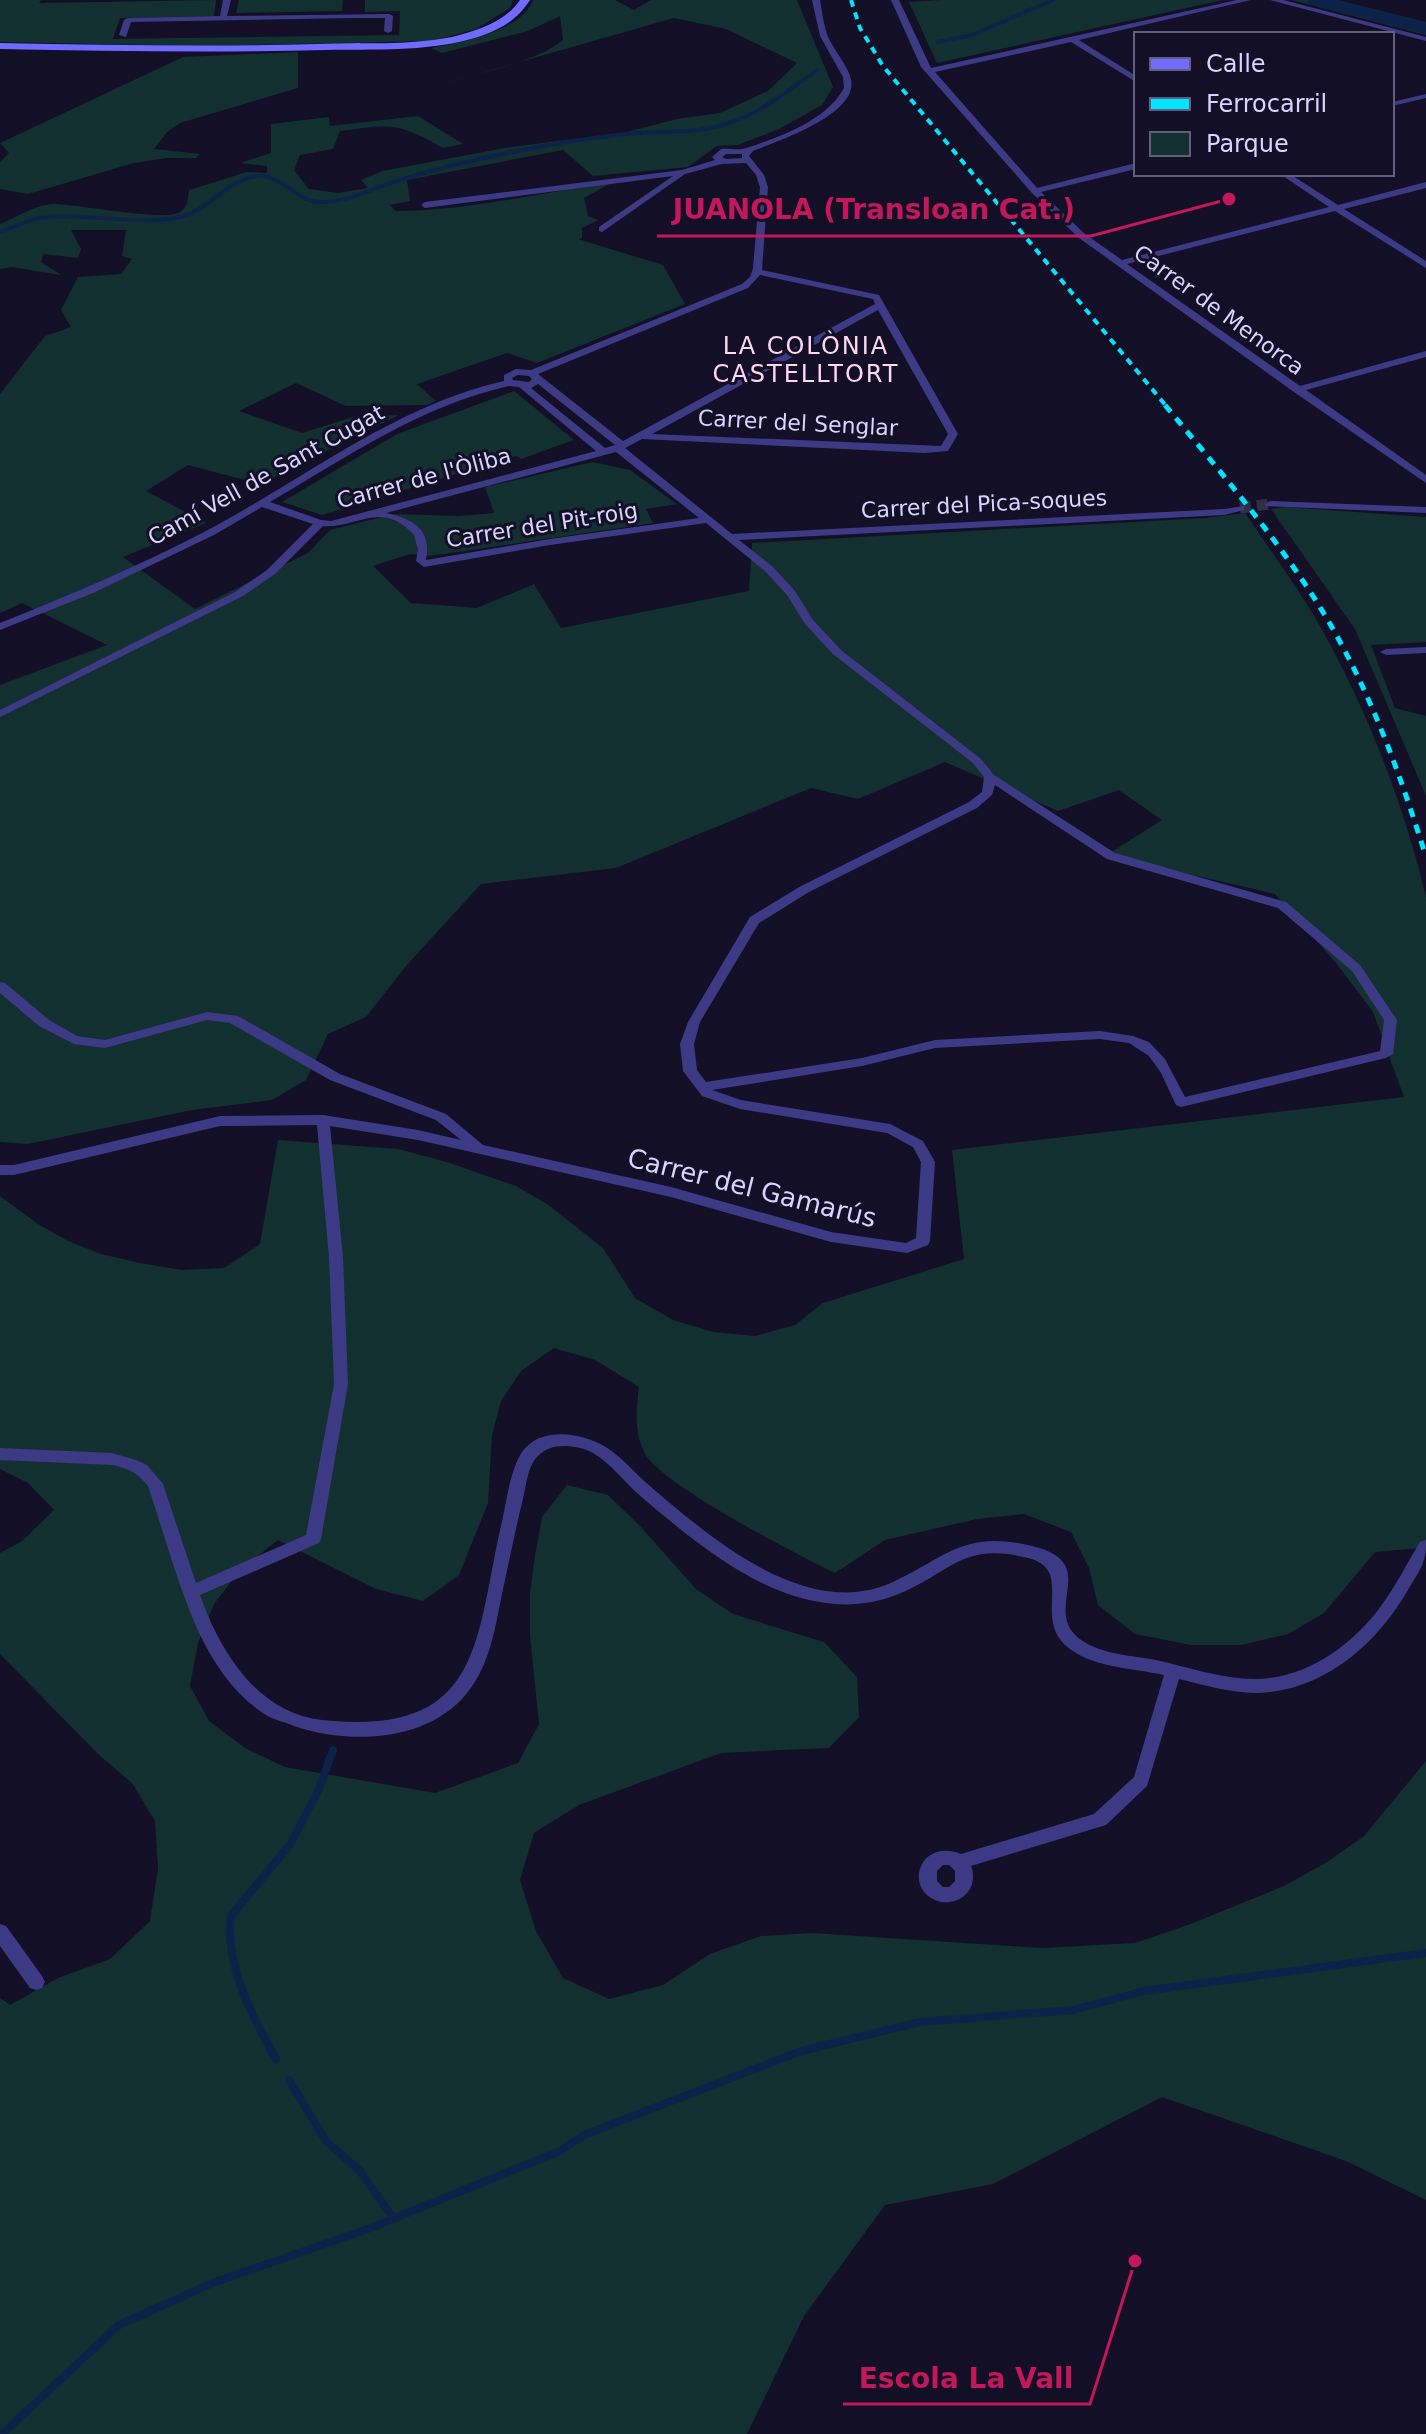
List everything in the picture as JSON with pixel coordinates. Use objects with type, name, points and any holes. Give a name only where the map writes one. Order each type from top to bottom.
[{"type":"main road","points":[[0,46],[219,50],[426,44],[460,39],[488,28],[514,14],[525,0]]},
{"type":"street","points":[[223,18],[227,0]]},
{"type":"street","points":[[425,205],[683,172],[721,161],[716,157],[720,152],[748,156],[836,107],[846,95],[847,77],[824,36],[816,0]]},
{"type":"street","name":"Carrer de Menorca","points":[[895,0],[929,71],[1035,191],[1082,236],[1426,480]]},
{"type":"street","points":[[929,71],[1247,0]]},
{"type":"street","points":[[1274,0],[1426,39]]},
{"type":"street","points":[[123,35],[128,20],[353,12],[389,16],[388,31]]},
{"type":"street","points":[[1072,39],[1134,79]]},
{"type":"street","points":[[1394,104],[1426,96]]},
{"type":"street","points":[[535,376],[745,286],[756,272],[764,187],[748,156]]},
{"type":"street","points":[[1035,191],[1134,166]]},
{"type":"street","points":[[602,229],[683,172]]},
{"type":"street","points":[[1287,176],[1426,265]]},
{"type":"street","points":[[1120,263],[1426,185]]},
{"type":"street","points":[[756,272],[876,297],[880,305]]},
{"type":"street","name":"Carrer de l'Òliba","points":[[0,714],[239,594],[271,572],[320,523],[331,524],[620,447],[880,305]]},
{"type":"street","name":"Carrer del Senglar","points":[[640,436],[944,449],[953,434],[880,305]]},
{"type":"street","points":[[1297,390],[1426,354]]},
{"type":"street","name":"Camí Vell de Sant Cugat","points":[[0,627],[102,584],[210,533],[389,428],[455,399],[509,383],[507,377],[511,373],[535,376]]},
{"type":"street","points":[[509,383],[523,386],[535,383],[535,376]]},
{"type":"street","points":[[535,376],[776,577],[791,593],[809,622],[837,652],[977,761],[990,777],[1111,856],[1282,905],[1356,968],[1391,1020],[1386,1054],[1181,1102],[1158,1054],[1124,1036],[1100,1035],[935,1044],[862,1062],[703,1087],[690,1071],[687,1044],[694,1022],[754,920],[805,889],[973,805],[988,793],[990,777]]},
{"type":"street","points":[[523,386],[603,452]]},
{"type":"street","points":[[262,503],[320,523]]},
{"type":"street","points":[[1270,504],[1426,510]]},
{"type":"street","name":"Carrer del Pica-soques","points":[[730,537],[1224,512],[1240,508]]},
{"type":"street","name":"Carrer del Pit-roig","points":[[370,513],[409,523],[424,544],[421,561],[424,564],[550,542],[708,520]]},
{"type":"street","points":[[1386,652],[1426,650]]},
{"type":"street","points":[[0,986],[44,1023],[74,1040],[105,1044],[207,1016],[233,1019],[324,1071],[441,1117],[482,1149]]},
{"type":"street","name":"Carrer del Gamarús","points":[[0,1170],[14,1170],[220,1121],[323,1120],[418,1135],[671,1192],[831,1237],[907,1248],[923,1241],[928,1162],[918,1144],[890,1129],[740,1104],[707,1093],[703,1087]]},
{"type":"street","points":[[193,1591],[313,1539],[341,1384],[336,1257],[323,1120]]},
{"type":"street","points":[[0,1454],[112,1459],[138,1465],[155,1484],[193,1591],[222,1664],[231,1677],[259,1703],[302,1722],[345,1731],[376,1730],[416,1720],[452,1700],[469,1678],[478,1660],[527,1457],[539,1446],[568,1440],[598,1449],[700,1534],[770,1581],[794,1591],[838,1600],[875,1596],[910,1581],[964,1549],[993,1547],[1029,1552],[1048,1558],[1060,1573],[1062,1586],[1058,1617],[1068,1638],[1091,1651],[1252,1686],[1282,1684],[1313,1672],[1347,1650],[1377,1622],[1426,1546]]},
{"type":"street","points":[[957,1863],[1100,1820],[1141,1781],[1174,1670]]},
{"type":"street","points":[[0,1932],[36,1982]]},
{"type":"green space","points":[[0,0],[41,0],[39,3],[216,0],[214,16],[120,18],[113,39],[399,35],[400,11],[365,12],[365,0],[513,0],[510,8],[476,29],[432,41],[202,46],[0,42]]},
{"type":"green space","points":[[239,0],[343,0],[342,11],[236,13]]},
{"type":"green space","points":[[533,0],[615,0],[634,10],[651,0],[797,0],[833,87],[822,105],[779,129],[738,145],[717,146],[688,167],[593,176],[563,150],[407,180],[410,201],[390,205],[396,211],[477,204],[611,183],[584,198],[588,216],[598,220],[582,228],[582,238],[578,239],[663,265],[685,304],[537,363],[507,353],[417,384],[436,401],[426,405],[346,406],[296,383],[239,411],[302,433],[353,417],[399,415],[260,484],[188,465],[146,491],[206,523],[123,557],[195,609],[308,553],[330,530],[394,514],[459,516],[494,513],[485,487],[593,462],[630,470],[677,504],[646,509],[653,523],[430,556],[410,554],[373,566],[411,603],[477,608],[534,584],[561,628],[749,591],[752,543],[1206,518],[1245,513],[1316,619],[1357,698],[1396,796],[1426,897],[1426,1553],[1421,1548],[1375,1552],[1324,1613],[1288,1634],[1241,1645],[1191,1645],[1135,1634],[1098,1605],[1089,1568],[1071,1532],[1024,1514],[977,1519],[885,1540],[835,1573],[732,1518],[656,1467],[645,1454],[637,1429],[639,1387],[595,1360],[554,1348],[521,1371],[501,1401],[492,1435],[488,1503],[459,1575],[423,1601],[376,1589],[278,1540],[240,1570],[214,1604],[198,1643],[190,1686],[209,1721],[245,1748],[285,1767],[435,1793],[518,1763],[539,1724],[530,1636],[530,1593],[535,1555],[542,1517],[567,1485],[608,1495],[696,1589],[733,1614],[824,1642],[857,1677],[859,1717],[829,1748],[721,1753],[579,1805],[534,1833],[520,1880],[536,1931],[563,1978],[609,1999],[663,1985],[710,1954],[761,1936],[812,1933],[1042,1948],[1135,1943],[1284,1886],[1327,1862],[1364,1836],[1426,1761],[1426,2200],[1346,2161],[1162,2097],[993,2184],[885,2205],[804,2316],[747,2434],[0,2434],[0,1998],[10,2005],[58,1978],[110,1959],[150,1921],[158,1868],[155,1821],[132,1783],[98,1754],[0,1654],[0,1553],[22,1541],[54,1510],[28,1483],[0,1469],[0,1196],[38,1224],[68,1241],[101,1254],[182,1270],[224,1268],[260,1244],[278,1140],[398,1149],[516,1186],[547,1204],[603,1248],[635,1298],[673,1320],[713,1332],[755,1336],[795,1325],[823,1303],[964,1259],[952,1150],[1404,1097],[1373,1012],[1337,964],[1275,894],[1111,856],[1113,851],[1162,820],[1119,790],[1058,811],[945,762],[858,799],[811,788],[616,868],[481,884],[406,966],[366,1017],[328,1034],[306,1080],[272,1100],[192,1110],[28,1144],[0,1142],[0,685],[107,645],[22,603],[0,613],[0,394],[45,336],[71,327],[61,310],[78,277],[121,274],[132,259],[122,256],[126,230],[71,230],[81,249],[78,258],[43,254],[41,262],[61,275],[12,267],[0,269],[0,224],[32,209],[52,204],[172,215],[183,210],[189,190],[247,172],[267,173],[267,166],[240,163],[271,153],[271,124],[329,117],[330,126],[418,116],[463,144],[443,148],[415,133],[394,127],[340,131],[333,149],[300,155],[294,170],[309,189],[338,193],[368,188],[361,180],[382,171],[505,148],[627,132],[677,119],[720,113],[768,91],[797,63],[726,29],[674,18],[516,63],[563,40],[560,16],[528,31],[442,53],[431,48],[473,39],[504,27],[527,11]]},
{"type":"green space","points":[[1223,0],[937,63],[909,2]]},
{"type":"green space","points":[[1292,0],[1337,0],[1426,22],[1426,35]]},
{"type":"green space","points":[[298,52],[298,88],[180,123],[167,132],[154,149],[200,154],[196,158],[166,158],[134,163],[28,194],[0,189],[0,162],[9,153],[0,143],[183,57]]},
{"type":"green space","points":[[514,391],[574,440],[521,459],[516,456],[322,515],[282,502],[397,434]]},
{"type":"green space","points":[[1286,507],[1426,517],[1426,642],[1371,645],[1395,708],[1426,716],[1426,796],[1355,629],[1271,509]]},
{"type":"waterway","points":[[938,42],[972,35],[1053,0]]},
{"type":"waterway","points":[[1316,0],[1426,28]]},
{"type":"waterway","points":[[33,219],[71,216],[150,220],[184,216],[239,182],[259,176],[275,180],[311,201],[342,200],[406,178],[515,152],[627,134],[717,127],[764,107],[817,70]]},
{"type":"waterway","points":[[0,232],[31,220]]},
{"type":"waterway","points":[[276,2059],[258,2026],[236,1972],[230,1934],[231,1916],[291,1843],[318,1791],[333,1750]]},
{"type":"waterway","points":[[394,2219],[560,2151],[584,2135],[801,2051],[920,2022],[1073,2010],[1144,1991],[1426,1953]]},
{"type":"waterway","points":[[289,2080],[326,2141],[360,2171],[394,2219]]},
{"type":"waterway","points":[[2,2434],[119,2325],[215,2282],[394,2219]]},
{"type":"tunnel","points":[[1240,508],[1270,504]]},
{"type":"railway","points":[[851,0],[860,28],[883,66],[1167,407]]},
{"type":"railway","points":[[1165,405],[1264,527],[1336,634],[1380,727],[1426,857]]},
{"type":"place","name":"JUANOLA (Transloan Cat.)","points":[[1229,199]]},
{"type":"place","name":"Escola La Vall","points":[[1135,2261]]},
{"type":"district","name":"LA COLÒNIA CASTELLTORT","points":[[806,360]]}]
